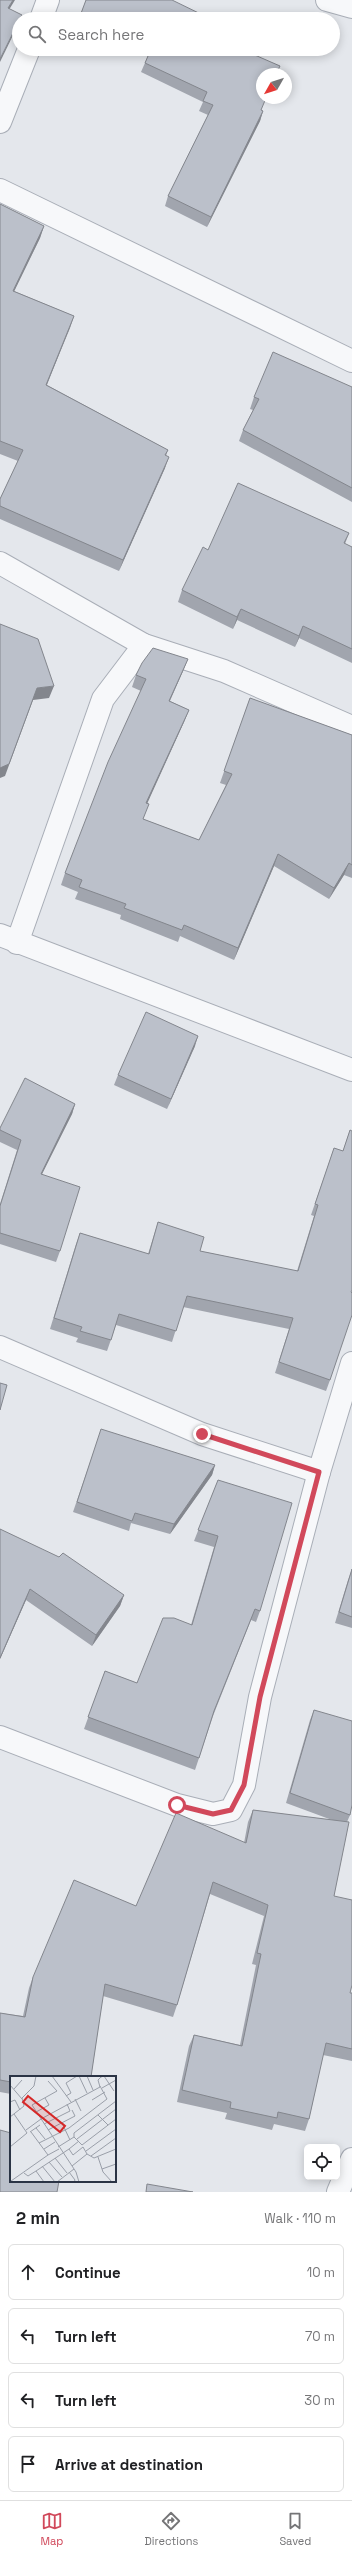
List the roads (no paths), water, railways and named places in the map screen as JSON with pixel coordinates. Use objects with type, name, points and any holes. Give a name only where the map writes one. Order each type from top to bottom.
[{"type":"street","points":[[44,12],[48,0]]},
{"type":"street","points":[[327,0],[352,7]]},
{"type":"street","points":[[0,122],[26,56]]},
{"type":"street","points":[[0,190],[352,361]]},
{"type":"street","points":[[0,563],[144,645],[224,671],[352,727]]},
{"type":"street","points":[[144,645],[103,699],[8,939],[352,1070]]},
{"type":"street","points":[[0,1348],[202,1434],[319,1472]]},
{"type":"street","points":[[0,1737],[177,1805],[213,1814],[231,1810],[244,1785],[260,1697],[319,1472],[352,1363]]},
{"type":"street","points":[[338,2192],[352,2159]]}]
